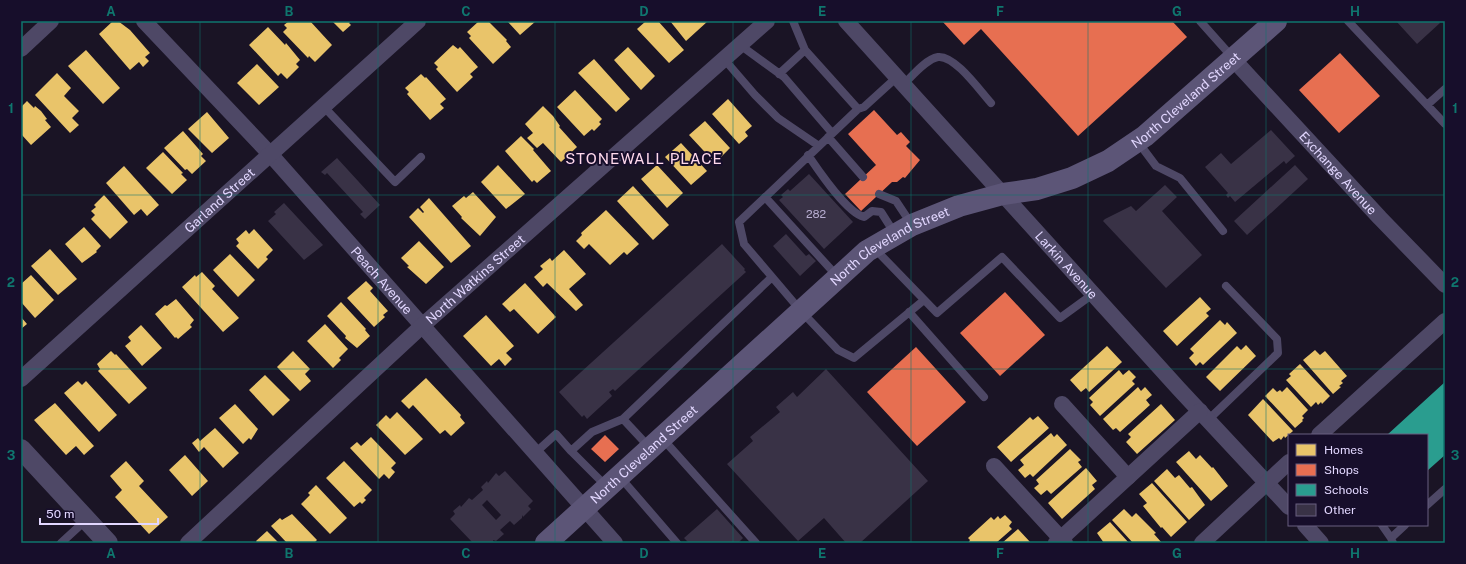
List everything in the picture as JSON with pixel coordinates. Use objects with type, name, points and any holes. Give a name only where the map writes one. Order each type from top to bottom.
[{"type":"main road","name":"North Cleveland Street","points":[[546,543],[838,277],[874,247],[904,230],[959,206],[1003,194],[1037,190],[1072,178],[1108,161],[1137,141],[1276,21]]},
{"type":"street","points":[[21,49],[51,21]]},
{"type":"street","name":"Peach Avenue","points":[[144,21],[271,155],[615,543]]},
{"type":"street","name":"Garland Street","points":[[21,379],[418,21]]},
{"type":"street","name":"North Watkins Street","points":[[188,543],[423,325],[767,21]]},
{"type":"street","name":"Larkin Avenue","points":[[846,21],[1204,416],[1288,506]]},
{"type":"street","name":"Exchange Avenue","points":[[1233,59],[1380,218],[1445,285]]},
{"type":"street","points":[[1320,434],[1445,321]]},
{"type":"street","points":[[1062,404],[1128,477]]},
{"type":"street","points":[[994,466],[1061,542],[1128,477],[1204,416]]},
{"type":"street","points":[[21,449],[108,543]]},
{"type":"street","points":[[1202,543],[1288,463]]},
{"type":"street","points":[[1306,526],[1321,543]]},
{"type":"lane","points":[[793,21],[805,50],[858,109]]},
{"type":"lane","points":[[1200,21],[1233,59]]},
{"type":"lane","points":[[1348,21],[1445,124]]},
{"type":"lane","points":[[740,45],[779,74],[863,177]]},
{"type":"lane","points":[[779,74],[805,50]]},
{"type":"lane","points":[[924,300],[854,358],[838,350],[801,311],[744,244],[739,222],[858,109],[864,108],[900,80],[938,57],[952,60],[991,103]]},
{"type":"lane","points":[[724,59],[755,95],[778,118],[819,146]]},
{"type":"lane","points":[[1427,105],[1445,89]]},
{"type":"lane","points":[[324,107],[395,182],[421,157]]},
{"type":"lane","points":[[1137,141],[1156,166],[1180,178],[1223,231]]},
{"type":"lane","points":[[808,156],[828,183],[856,215],[864,217],[872,211],[881,212],[904,230]]},
{"type":"lane","points":[[879,194],[896,200],[904,230]]},
{"type":"lane","points":[[765,197],[838,277]]},
{"type":"lane","points":[[874,247],[937,313],[1002,257],[1060,318],[1093,294]]},
{"type":"lane","points":[[571,451],[592,432],[623,419],[772,277]]},
{"type":"lane","points":[[1204,416],[1278,353],[1277,339],[1226,286]]},
{"type":"lane","points":[[909,312],[984,397]]},
{"type":"lane","points":[[623,419],[656,443],[756,543]]},
{"type":"lane","points":[[535,453],[556,434],[571,451],[613,482],[677,543]]},
{"type":"lane","points":[[1428,504],[1445,489]]},
{"type":"lane","points":[[61,543],[86,520]]},
{"type":"lane","points":[[1383,526],[1392,540],[1404,526]]},
{"type":"building: Homes","points":[[113,21],[118,21],[130,30],[150,53],[145,57],[149,61],[143,67],[139,62],[130,70],[99,34]]},
{"type":"building: Homes","points":[[289,21],[310,21],[332,45],[315,62],[309,56],[308,58],[283,32],[287,28],[284,25]]},
{"type":"building: Homes","points":[[332,21],[351,21],[349,23],[351,25],[343,32]]},
{"type":"building: Homes","points":[[479,21],[488,21],[507,40],[506,41],[511,47],[493,64],[469,38],[471,36],[467,32]]},
{"type":"building: Homes","points":[[507,21],[536,21],[520,35]]},
{"type":"building: Homes","points":[[646,21],[658,21],[684,50],[669,63],[637,29]]},
{"type":"building: Homes","points":[[670,21],[708,21],[686,41]]},
{"type":"building: Homes","points":[[268,27],[285,45],[286,43],[300,60],[296,64],[299,67],[287,79],[281,73],[278,76],[249,45]]},
{"type":"building: Homes","points":[[453,45],[458,49],[460,47],[478,67],[470,74],[473,77],[457,92],[436,69],[438,67],[434,63]]},
{"type":"building: Homes","points":[[628,47],[655,76],[641,90],[614,60]]},
{"type":"building: Homes","points":[[86,50],[120,88],[103,104],[68,66]]},
{"type":"building: Homes","points":[[594,59],[630,99],[616,112],[578,73]]},
{"type":"building: Homes","points":[[257,64],[279,87],[259,105],[237,83]]},
{"type":"building: Homes","points":[[57,73],[71,88],[64,96],[79,111],[72,118],[79,125],[70,133],[35,95]]},
{"type":"building: Homes","points":[[421,74],[425,78],[426,77],[446,99],[440,104],[444,108],[430,120],[407,94],[409,92],[405,88]]},
{"type":"building: Homes","points":[[575,90],[602,119],[599,122],[601,124],[594,131],[592,129],[584,136],[557,107]]},
{"type":"building: Homes","points":[[728,99],[752,126],[745,132],[748,136],[739,144],[712,114]]},
{"type":"building: Homes","points":[[27,101],[34,108],[35,106],[41,111],[47,119],[45,120],[51,127],[31,145],[21,134],[21,107]]},
{"type":"building: Homes","points":[[543,106],[553,116],[560,126],[559,127],[577,147],[561,162],[543,143],[537,148],[527,138],[533,133],[525,124]]},
{"type":"building: Homes","points":[[207,112],[229,138],[212,153],[188,129]]},
{"type":"building: Homes","points":[[705,121],[730,148],[715,163],[689,135]]},
{"type":"building: Homes","points":[[183,131],[203,154],[201,156],[206,161],[192,174],[187,169],[185,170],[164,148]]},
{"type":"building: Homes","points":[[521,136],[534,149],[533,150],[551,171],[537,183],[534,180],[532,182],[505,151]]},
{"type":"building: Homes","points":[[681,143],[707,171],[691,185],[665,157]]},
{"type":"building: Homes","points":[[163,152],[183,173],[181,174],[187,180],[172,194],[146,168]]},
{"type":"building: Homes","points":[[498,165],[525,194],[506,209],[481,182]]},
{"type":"building: Homes","points":[[657,165],[683,193],[667,208],[641,179]]},
{"type":"building: Homes","points":[[124,166],[159,205],[147,216],[141,209],[134,215],[106,183]]},
{"type":"building: Homes","points":[[633,186],[669,225],[653,240],[617,201]]},
{"type":"building: Homes","points":[[473,192],[496,217],[480,236],[461,218],[462,217],[452,206],[464,196],[466,198]]},
{"type":"building: Homes","points":[[104,195],[128,222],[110,239],[91,219],[95,215],[91,211],[96,207],[94,205]]},
{"type":"building: Homes","points":[[429,198],[471,246],[451,263],[409,217],[418,208],[423,213],[424,212],[420,207]]},
{"type":"building: Homes","points":[[606,210],[639,244],[627,255],[624,252],[610,265],[589,244],[584,249],[576,241],[582,235],[581,233]]},
{"type":"building: Homes","points":[[84,227],[101,246],[96,251],[97,252],[82,263],[65,244]]},
{"type":"building: Homes","points":[[254,229],[273,250],[266,257],[268,259],[258,269],[236,246],[239,243],[236,239],[246,230],[249,234]]},
{"type":"building: Homes","points":[[419,241],[444,267],[426,284],[407,267],[409,266],[401,258]]},
{"type":"building: Homes","points":[[50,249],[77,279],[58,295],[31,266]]},
{"type":"building: Homes","points":[[564,250],[586,274],[569,289],[583,305],[576,311],[547,283],[543,287],[534,277],[543,269],[540,266],[550,258],[552,261]]},
{"type":"building: Homes","points":[[230,254],[255,280],[238,297],[213,270]]},
{"type":"building: Homes","points":[[202,272],[215,286],[212,289],[239,318],[223,332],[182,287],[195,275],[196,277]]},
{"type":"building: Homes","points":[[31,275],[54,300],[35,318],[21,302],[21,284]]},
{"type":"building: Homes","points":[[366,281],[373,288],[370,291],[388,311],[383,315],[385,317],[374,327],[347,298]]},
{"type":"building: Homes","points":[[525,283],[556,317],[538,334],[514,309],[510,312],[502,304]]},
{"type":"building: Homes","points":[[1200,297],[1211,309],[1206,313],[1209,316],[1177,346],[1163,331]]},
{"type":"building: Homes","points":[[176,299],[194,320],[190,325],[192,327],[178,339],[176,337],[175,338],[155,314],[165,305],[167,306]]},
{"type":"building: Homes","points":[[341,302],[366,329],[365,330],[370,336],[357,348],[345,338],[346,336],[327,316]]},
{"type":"building: Homes","points":[[486,315],[514,346],[506,353],[512,359],[505,366],[499,359],[491,366],[463,336]]},
{"type":"building: Homes","points":[[21,317],[27,324],[21,329]]},
{"type":"building: Homes","points":[[1220,320],[1225,325],[1227,322],[1237,333],[1203,365],[1200,362],[1196,366],[1189,358],[1194,353],[1190,349]]},
{"type":"building: Homes","points":[[325,324],[348,349],[339,358],[341,360],[333,368],[307,341]]},
{"type":"building: Homes","points":[[141,325],[162,348],[142,366],[125,346],[131,341],[128,337]]},
{"type":"building: Homes","points":[[1246,345],[1256,356],[1220,391],[1206,377],[1237,346],[1241,350]]},
{"type":"building: Homes","points":[[1107,346],[1122,362],[1089,392],[1086,388],[1081,392],[1070,380]]},
{"type":"building: Homes","points":[[1315,350],[1320,355],[1325,351],[1347,376],[1341,381],[1343,383],[1339,386],[1341,387],[1333,394],[1303,360]]},
{"type":"building: Homes","points":[[111,351],[115,355],[116,354],[147,388],[129,404],[98,371],[100,369],[97,364]]},
{"type":"building: Homes","points":[[293,351],[310,369],[305,374],[311,381],[300,391],[277,367]]},
{"type":"building: Homes","points":[[1300,364],[1330,396],[1322,404],[1321,402],[1318,405],[1316,402],[1311,407],[1286,380],[1291,376],[1289,374]]},
{"type":"building: Homes","points":[[1119,370],[1123,375],[1129,370],[1136,377],[1132,381],[1135,384],[1100,416],[1090,405],[1093,402],[1089,398]]},
{"type":"building: Homes","points":[[265,375],[290,400],[273,416],[249,390]]},
{"type":"building: Homes","points":[[426,378],[461,415],[460,417],[465,423],[451,436],[445,430],[440,434],[413,405],[409,409],[401,401]]},
{"type":"building: Homes","points":[[78,381],[82,385],[86,381],[117,415],[99,432],[64,393]]},
{"type":"building: Homes","points":[[1138,387],[1141,391],[1145,387],[1152,395],[1146,400],[1150,405],[1120,432],[1116,428],[1113,430],[1103,419]]},
{"type":"building: Homes","points":[[1287,387],[1308,410],[1302,416],[1304,418],[1302,420],[1303,421],[1295,428],[1265,396],[1273,388],[1277,392],[1280,390],[1282,392]]},
{"type":"building: Homes","points":[[1263,399],[1293,431],[1285,438],[1284,436],[1281,440],[1279,438],[1273,442],[1248,415]]},
{"type":"building: Homes","points":[[55,403],[94,446],[84,455],[76,446],[66,455],[34,420]]},
{"type":"building: Homes","points":[[235,404],[258,429],[251,440],[249,438],[243,444],[219,418]]},
{"type":"building: Homes","points":[[1161,404],[1175,420],[1137,454],[1126,442],[1131,437],[1128,434]]},
{"type":"building: Homes","points":[[397,412],[423,439],[405,455],[376,425],[386,415],[390,419]]},
{"type":"building: Homes","points":[[1038,416],[1049,428],[1011,462],[997,447],[1030,417],[1033,420]]},
{"type":"building: Homes","points":[[215,428],[239,453],[223,468],[204,447],[199,452],[192,443],[198,438],[200,441]]},
{"type":"building: Homes","points":[[1051,433],[1054,437],[1057,434],[1067,445],[1033,477],[1030,474],[1025,478],[1018,470],[1024,465],[1020,460]]},
{"type":"building: Homes","points":[[371,437],[396,463],[391,468],[395,472],[389,479],[384,474],[379,479],[350,448],[357,442],[361,446]]},
{"type":"building: Homes","points":[[1070,449],[1081,460],[1078,462],[1082,467],[1051,494],[1047,490],[1041,495],[1034,488],[1039,484],[1036,480]]},
{"type":"building: Homes","points":[[1189,451],[1196,459],[1200,455],[1212,468],[1213,467],[1228,486],[1211,501],[1176,462]]},
{"type":"building: Homes","points":[[185,455],[208,481],[192,496],[169,470]]},
{"type":"building: Homes","points":[[126,461],[144,481],[139,486],[168,517],[149,534],[115,497],[122,490],[110,476]]},
{"type":"building: Homes","points":[[344,461],[372,490],[364,498],[366,500],[362,504],[360,502],[354,507],[326,478]]},
{"type":"building: Homes","points":[[1086,468],[1097,481],[1092,485],[1095,489],[1062,519],[1048,503]]},
{"type":"building: Homes","points":[[1167,469],[1175,478],[1179,475],[1190,488],[1192,487],[1205,505],[1189,520],[1154,481]]},
{"type":"building: Homes","points":[[1152,483],[1187,522],[1171,537],[1162,527],[1161,528],[1143,506],[1147,503],[1139,494]]},
{"type":"building: Homes","points":[[316,485],[347,518],[330,534],[301,504],[310,495],[308,493]]},
{"type":"building: Homes","points":[[1124,509],[1132,517],[1136,513],[1156,533],[1154,534],[1162,543],[1133,543],[1112,520]]},
{"type":"building: Homes","points":[[292,514],[317,540],[314,543],[287,543],[271,526],[280,518],[282,520]]},
{"type":"building: Homes","points":[[1005,515],[1012,522],[1009,526],[1012,529],[996,543],[968,543],[970,540],[968,538],[991,517],[994,520],[998,516],[1000,519]]},
{"type":"building: Homes","points":[[1110,522],[1129,543],[1104,543],[1097,533]]},
{"type":"building: Homes","points":[[1018,529],[1031,543],[1002,543]]},
{"type":"building: Homes","points":[[267,531],[279,543],[257,543],[256,541]]},
{"type":"building: Shops","points":[[942,21],[1172,21],[1187,37],[1078,136],[981,29],[964,45]]},
{"type":"building: Shops","points":[[1340,53],[1380,96],[1339,133],[1299,90]]},
{"type":"building: Shops","points":[[874,110],[897,135],[901,132],[910,142],[906,146],[920,160],[905,178],[903,177],[897,182],[892,182],[861,211],[845,194],[876,165],[848,134]]},
{"type":"building: Shops","points":[[1005,292],[1045,335],[1000,376],[960,333]]},
{"type":"building: Shops","points":[[916,347],[966,402],[917,446],[867,392]]},
{"type":"building: Shops","points":[[605,435],[619,449],[605,462],[591,449]]},
{"type":"building: Schools","points":[[1445,382],[1445,455],[1428,470],[1428,434],[1388,434]]},
{"type":"building: Other","points":[[1396,21],[1438,21],[1440,23],[1417,44]]},
{"type":"building: Other","points":[[1271,130],[1295,156],[1286,164],[1284,161],[1235,202],[1230,196],[1228,198],[1226,195],[1228,193],[1205,167],[1221,153],[1231,164]]},
{"type":"building: Other","points":[[337,158],[380,205],[365,219],[360,214],[363,212],[327,173],[325,175],[321,172]]},
{"type":"building: Other","points":[[1295,165],[1308,179],[1247,235],[1234,221]]},
{"type":"building: Other","points":[[809,174],[853,222],[824,249],[779,200],[783,197],[781,195],[788,189],[790,191]]},
{"type":"building: Other","points":[[1165,185],[1177,197],[1162,211],[1202,255],[1166,288],[1103,221],[1131,206],[1136,211]]},
{"type":"building: Other","points":[[284,203],[323,245],[304,260],[268,221],[276,214],[274,212]]},
{"type":"building: Other","points":[[786,234],[806,256],[809,254],[816,261],[800,276],[773,246]]},
{"type":"building: Other","points":[[722,244],[746,272],[615,391],[613,389],[609,392],[612,396],[587,419],[584,415],[582,417],[559,392]]},
{"type":"building: Other","points":[[826,369],[928,481],[860,543],[846,543],[824,518],[798,541],[727,464],[753,441],[750,437],[780,412],[776,407],[793,392],[797,397]]},
{"type":"building: Other","points":[[505,471],[533,501],[528,506],[531,509],[523,517],[522,515],[522,518],[514,525],[510,521],[500,530],[504,534],[496,541],[493,540],[494,543],[473,543],[450,519],[455,514],[453,511],[460,505],[461,507],[469,498],[472,500],[483,490],[481,487],[487,481],[488,483],[496,473],[499,476]],"holes":[[[487,500],[501,515],[496,520],[482,505]]]},
{"type":"building: Other","points":[[717,509],[743,538],[738,543],[689,543],[684,538]]},
{"type":"district","name":"STONEWALL PLACE","points":[[644,158]]}]
